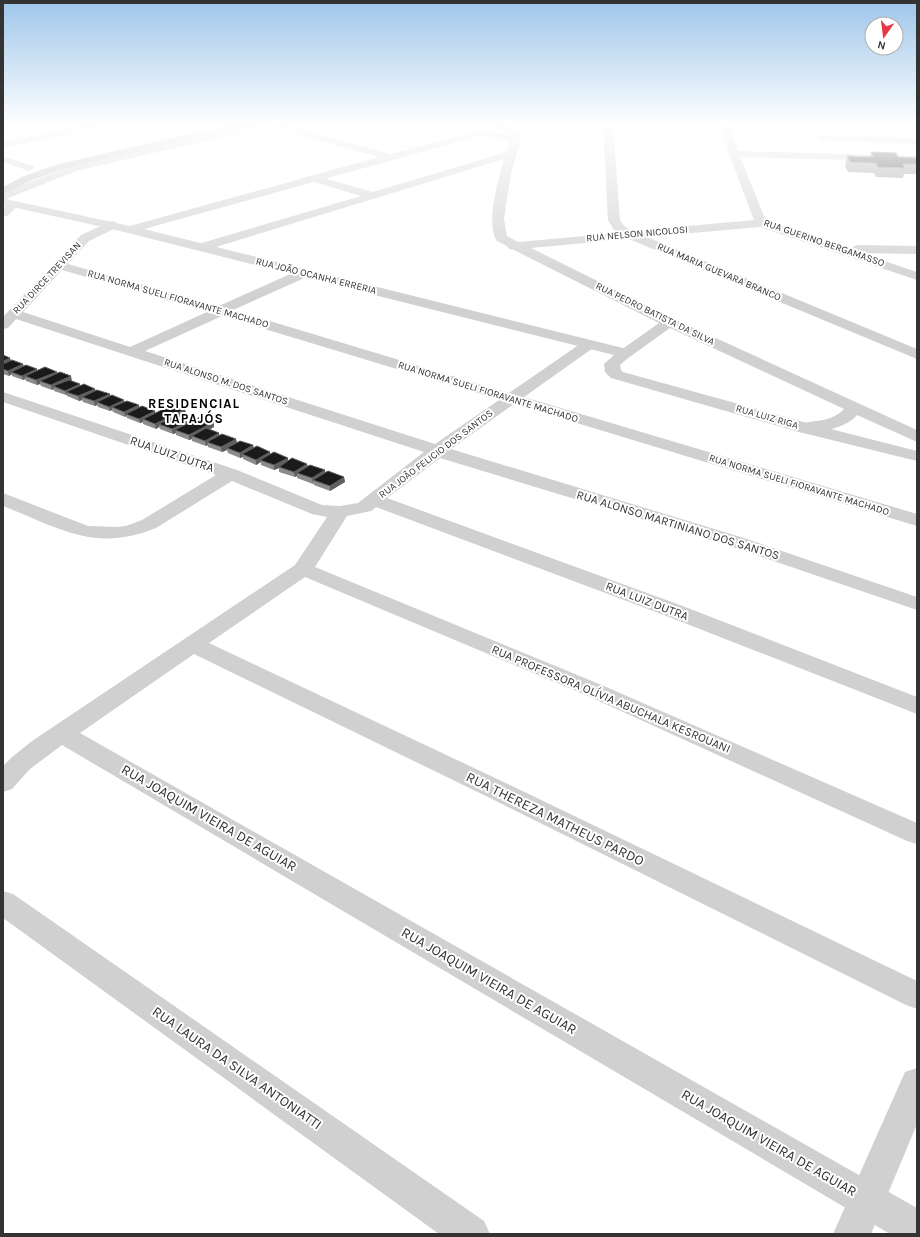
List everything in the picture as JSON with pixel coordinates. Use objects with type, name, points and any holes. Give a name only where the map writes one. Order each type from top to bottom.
[{"type":"main road","points":[[5,201],[23,183]]},
{"type":"street","points":[[5,201],[39,183]]},
{"type":"street","name":"RUA DIRCE TREVISAN","points":[[3,325],[85,238],[112,225],[263,183]]},
{"type":"street","points":[[130,229],[295,183]]},
{"type":"street","points":[[327,183],[371,196]]},
{"type":"street","points":[[202,247],[413,183]]},
{"type":"street","name":"RUA PEDRO BATISTA DA SILVA","points":[[504,183],[498,230],[501,238],[513,246],[669,322],[917,437]]},
{"type":"street","name":"RUA MARIA GUEVARA BRANCO","points":[[612,183],[614,220],[618,227],[628,234],[917,354]]},
{"type":"street","name":"RUA GUERINO BERGAMASSO","points":[[745,183],[761,223],[917,276]]},
{"type":"street","name":"RUA JOÃO OCANHA ERRERIA","points":[[5,201],[130,229],[588,345],[626,353]]},
{"type":"street","name":"RUA NELSON NICOLOSI","points":[[513,246],[628,234],[761,223]]},
{"type":"street","name":"RUA DIRCE TREVISAN","points":[[93,234],[130,229]]},
{"type":"street","points":[[838,249],[917,250]]},
{"type":"street","name":"RUA NORMA SUELI FIORAVANTE MACHADO","points":[[59,265],[220,311],[917,520]]},
{"type":"street","points":[[131,352],[304,273]]},
{"type":"street","name":"RUA ALONSO M. DOS SANTOS","points":[[14,314],[437,451]]},
{"type":"street","points":[[626,353],[669,322]]},
{"type":"street","name":"RUA JOÃO FELICIO DOS SANTOS","points":[[340,512],[364,507],[437,451],[588,345]]},
{"type":"street","name":"RUA LUIZ RIGA","points":[[626,353],[612,364],[613,372],[617,375],[805,428],[917,456]]},
{"type":"street","name":"RUA LUIZ DUTRA","points":[[3,397],[231,474],[319,510],[340,512]]},
{"type":"street","points":[[805,428],[843,420],[849,415],[853,408]]},
{"type":"street","name":"RUA ALONSO MARTINIANO DOS SANTOS","points":[[437,451],[737,542],[917,604]]},
{"type":"street","points":[[3,499],[81,530],[95,534],[119,533],[135,530],[149,524],[231,474]]},
{"type":"street","name":"RUA LUIZ DUTRA","points":[[374,500],[672,610],[917,706]]},
{"type":"street","points":[[3,783],[21,763],[61,733],[303,569],[340,512]]},
{"type":"street","name":"RUA PROFESSORA OLÍVIA ABUCHALA KESROUANI","points":[[303,569],[596,690],[917,834]]},
{"type":"street","name":"RUA THEREZA MATHEUS PARDO","points":[[192,644],[494,789],[917,996]]},
{"type":"street","name":"RUA JOAQUIM VIEIRA DE AGUIAR","points":[[61,733],[917,1229]]},
{"type":"street","name":"RUA LAURA DA SILVA ANTONIATTI","points":[[3,902],[471,1234]]},
{"type":"street","points":[[852,1234],[917,1083]]},
{"type":"building","points":[[3,355],[10,358],[3,361]]},
{"type":"building","points":[[12,360],[23,364],[8,371],[3,369],[3,364]]},
{"type":"building","points":[[26,365],[37,369],[22,376],[11,372]]},
{"type":"building","points":[[45,367],[57,372],[36,380],[25,376]]},
{"type":"building","points":[[60,372],[71,376],[51,385],[40,381]]},
{"type":"building","points":[[69,380],[80,384],[65,391],[53,386]]},
{"type":"building","points":[[84,384],[95,389],[78,396],[66,392]]},
{"type":"building","points":[[97,390],[110,394],[94,401],[82,397]]},
{"type":"building","points":[[112,395],[124,400],[109,407],[97,402]]},
{"type":"building","points":[[127,401],[139,405],[124,412],[112,407]]},
{"type":"building","points":[[172,405],[185,409],[155,424],[143,419]]},
{"type":"building","points":[[142,406],[155,411],[139,419],[126,414]]},
{"type":"building","points":[[173,417],[187,422],[172,429],[159,424]]},
{"type":"building","points":[[200,417],[214,422],[189,435],[175,430]]},
{"type":"building","points":[[206,428],[219,433],[205,441],[192,436]]},
{"type":"building","points":[[222,434],[236,439],[221,447],[207,442]]},
{"type":"building","points":[[240,441],[253,445],[240,453],[227,448]]},
{"type":"building","points":[[257,446],[270,452],[256,460],[242,454]]},
{"type":"building","points":[[274,452],[288,458],[274,465],[260,460]]},
{"type":"building","points":[[292,458],[307,464],[294,472],[279,467]]},
{"type":"building","points":[[310,465],[325,470],[312,478],[297,473]]},
{"type":"building","points":[[328,471],[344,477],[330,486],[313,480]]},
{"type":"district","name":"RESIDENCIAL TAPAJÓS","points":[[194,410]]}]
